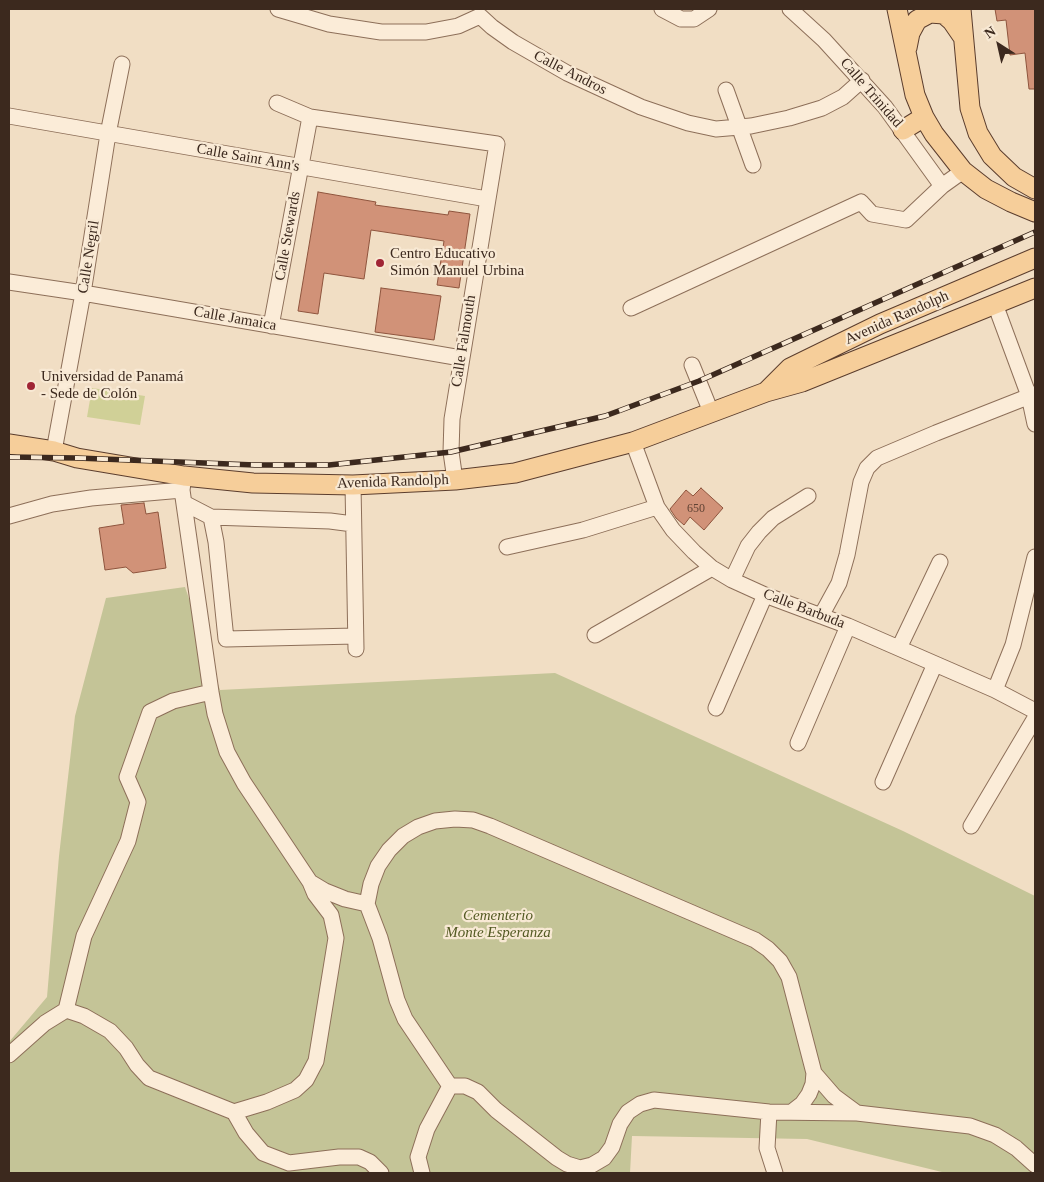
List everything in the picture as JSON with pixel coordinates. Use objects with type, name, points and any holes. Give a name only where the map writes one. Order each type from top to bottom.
[{"type":"main road","points":[[897,9],[915,95],[924,117],[934,134],[963,171],[986,189],[1035,212]]},
{"type":"main road","points":[[961,9],[970,108],[978,133],[992,156],[1014,177],[1035,189]]},
{"type":"main road","points":[[906,51],[910,34],[917,20],[930,13],[944,14],[952,21],[963,37]]},
{"type":"main road","points":[[903,130],[924,117]]},
{"type":"main road","name":"Avenida Randolph","points":[[766,392],[790,368],[880,324],[1035,258]]},
{"type":"main road","name":"Avenida Randolph","points":[[9,444],[54,451],[183,489],[254,483],[353,485],[455,480],[515,473],[633,442],[766,392],[802,382],[1035,288]]},
{"type":"street","name":"Calle Andros","points":[[278,9],[329,24],[381,32],[426,32],[458,26],[478,12],[492,27],[539,58],[567,73],[641,108],[688,124],[716,129],[740,127],[789,118],[822,108],[842,98],[862,80]]},
{"type":"street","points":[[662,9],[681,19],[694,19],[708,9]]},
{"type":"street","name":"Calle Trinidad","points":[[790,9],[824,40],[862,80],[903,130],[942,186]]},
{"type":"street","name":"Calle Negril","points":[[54,451],[83,293],[108,134],[122,64]]},
{"type":"street","points":[[726,90],[753,166]]},
{"type":"street","points":[[276,103],[310,117]]},
{"type":"street","name":"Calle Saint Ann's","points":[[9,116],[487,199]]},
{"type":"street","name":"Calle Falmouth","points":[[310,117],[497,144],[452,419],[451,452],[455,480]]},
{"type":"street","name":"Calle Stewards","points":[[271,326],[310,117]]},
{"type":"street","points":[[631,308],[861,202],[872,214],[906,220],[942,186],[963,171]]},
{"type":"street","name":"Calle Jamaica","points":[[9,282],[461,358]]},
{"type":"street","points":[[995,304],[1032,395],[1035,424]]},
{"type":"street","points":[[692,365],[711,412]]},
{"type":"street","points":[[821,616],[840,583],[861,482],[867,468],[877,458],[1032,395]]},
{"type":"street","name":"Calle Barbuda","points":[[633,442],[657,507],[673,530],[712,568],[732,580],[765,595],[848,626],[995,690],[1035,711]]},
{"type":"street","points":[[183,489],[211,517],[216,542],[226,639],[355,642],[353,485]]},
{"type":"street","points":[[9,516],[52,504],[91,498],[183,489]]},
{"type":"street","points":[[66,1010],[84,1016],[110,1031],[149,1078],[234,1112],[268,1102],[295,1090],[306,1080],[316,1061],[336,938],[331,915],[315,894],[310,882],[244,783],[227,752],[215,714],[211,692],[183,489]]},
{"type":"street","points":[[732,580],[748,546],[759,532],[772,518],[808,496]]},
{"type":"street","points":[[507,547],[583,530],[657,507]]},
{"type":"street","points":[[211,517],[330,521],[353,524]]},
{"type":"street","points":[[995,690],[1013,645],[1035,557]]},
{"type":"street","points":[[899,648],[940,562]]},
{"type":"street","points":[[595,634],[712,568]]},
{"type":"street","points":[[716,708],[765,595]]},
{"type":"street","points":[[798,743],[848,626]]},
{"type":"street","points":[[883,782],[934,664]]},
{"type":"street","points":[[9,1055],[45,1023],[66,1010],[84,936],[128,841],[138,802],[127,778],[150,712],[173,701],[211,692]]},
{"type":"street","points":[[971,826],[1035,718]]},
{"type":"street","points":[[450,1086],[405,1019],[380,938],[367,904],[371,884],[378,866],[389,850],[403,836],[418,827],[435,821],[455,818],[473,820],[490,826],[755,940],[768,949],[780,961],[789,976],[814,1073],[813,1084],[809,1094],[802,1104],[793,1111]]},
{"type":"street","points":[[310,882],[325,891],[345,899],[367,904]]},
{"type":"street","points":[[814,1073],[834,1096],[857,1114]]},
{"type":"street","points":[[450,1086],[465,1086],[478,1092],[496,1110],[557,1158],[567,1164],[580,1168],[592,1165],[604,1158],[612,1147],[620,1124],[628,1112],[640,1104],[654,1100],[769,1112],[793,1111],[857,1114],[970,1126],[995,1136],[1016,1148],[1035,1165]]},
{"type":"street","points":[[422,1173],[418,1157],[427,1129],[450,1086]]},
{"type":"street","points":[[234,1112],[246,1133],[263,1153],[277,1159],[289,1163],[353,1156],[370,1162],[381,1173]]},
{"type":"street","points":[[769,1112],[767,1148],[775,1173]]},
{"type":"green space","points":[[92,388],[145,396],[140,425],[87,417]]},
{"type":"green space","name":"Cementerio Monte Esperanza","points":[[185,587],[220,690],[555,673],[903,831],[1035,896],[1035,1173],[946,1173],[807,1139],[632,1136],[630,1173],[9,1173],[9,1042],[47,997],[59,856],[75,716],[106,598]]},
{"type":"building","points":[[995,9],[1035,9],[1035,89],[1029,89],[1025,53],[1010,55],[1006,20],[997,21]]},
{"type":"building","points":[[318,192],[376,202],[375,205],[448,215],[449,211],[470,214],[459,288],[437,285],[444,241],[371,230],[364,279],[324,273],[318,314],[298,311]]},
{"type":"building","points":[[381,288],[441,296],[434,340],[375,332]]},
{"type":"building","points":[[701,488],[723,508],[704,530],[690,517],[684,525],[670,509],[686,490],[693,496]]},
{"type":"building","points":[[144,503],[146,514],[158,512],[166,568],[133,573],[126,567],[105,570],[99,528],[124,524],[121,505]]},
{"type":"railway","points":[[9,457],[255,465],[329,465],[451,452],[605,416],[699,381],[1035,232]]},
{"type":"place","name":"Centro Educativo Simón Manuel Urbina","points":[[380,263]]},
{"type":"place","name":"Universidad de Panamá - Sede de Colón","points":[[31,386]]}]
